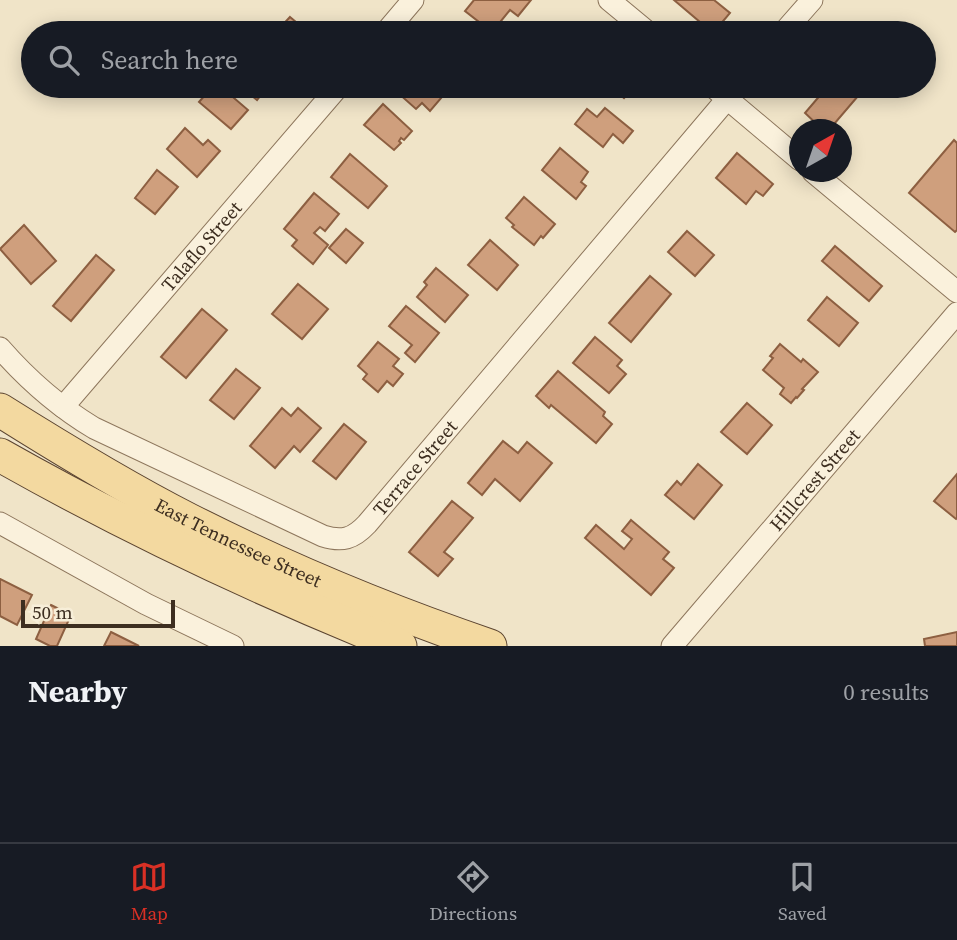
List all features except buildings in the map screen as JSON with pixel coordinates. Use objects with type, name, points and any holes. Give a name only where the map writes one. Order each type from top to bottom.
[{"type":"main road","name":"East Tennessee Street","points":[[0,410],[93,468],[214,532],[365,600],[490,646]]},
{"type":"main road","name":"East Tennessee Street","points":[[0,456],[220,568],[400,646]]},
{"type":"street","points":[[395,21],[413,0]]},
{"type":"street","points":[[609,0],[634,21]]},
{"type":"street","points":[[794,21],[812,0]]},
{"type":"street","name":"Talaflo Street","points":[[63,407],[330,98]]},
{"type":"street","name":"Terrace Street","points":[[0,348],[34,383],[63,407],[105,433],[311,530],[337,540],[349,538],[362,530],[401,485],[719,98]]},
{"type":"street","points":[[734,98],[789,150]]},
{"type":"street","points":[[825,182],[957,292]]},
{"type":"street","name":"Hillcrest Street","points":[[672,646],[957,313]]},
{"type":"street","points":[[0,523],[146,604],[233,646]]}]
